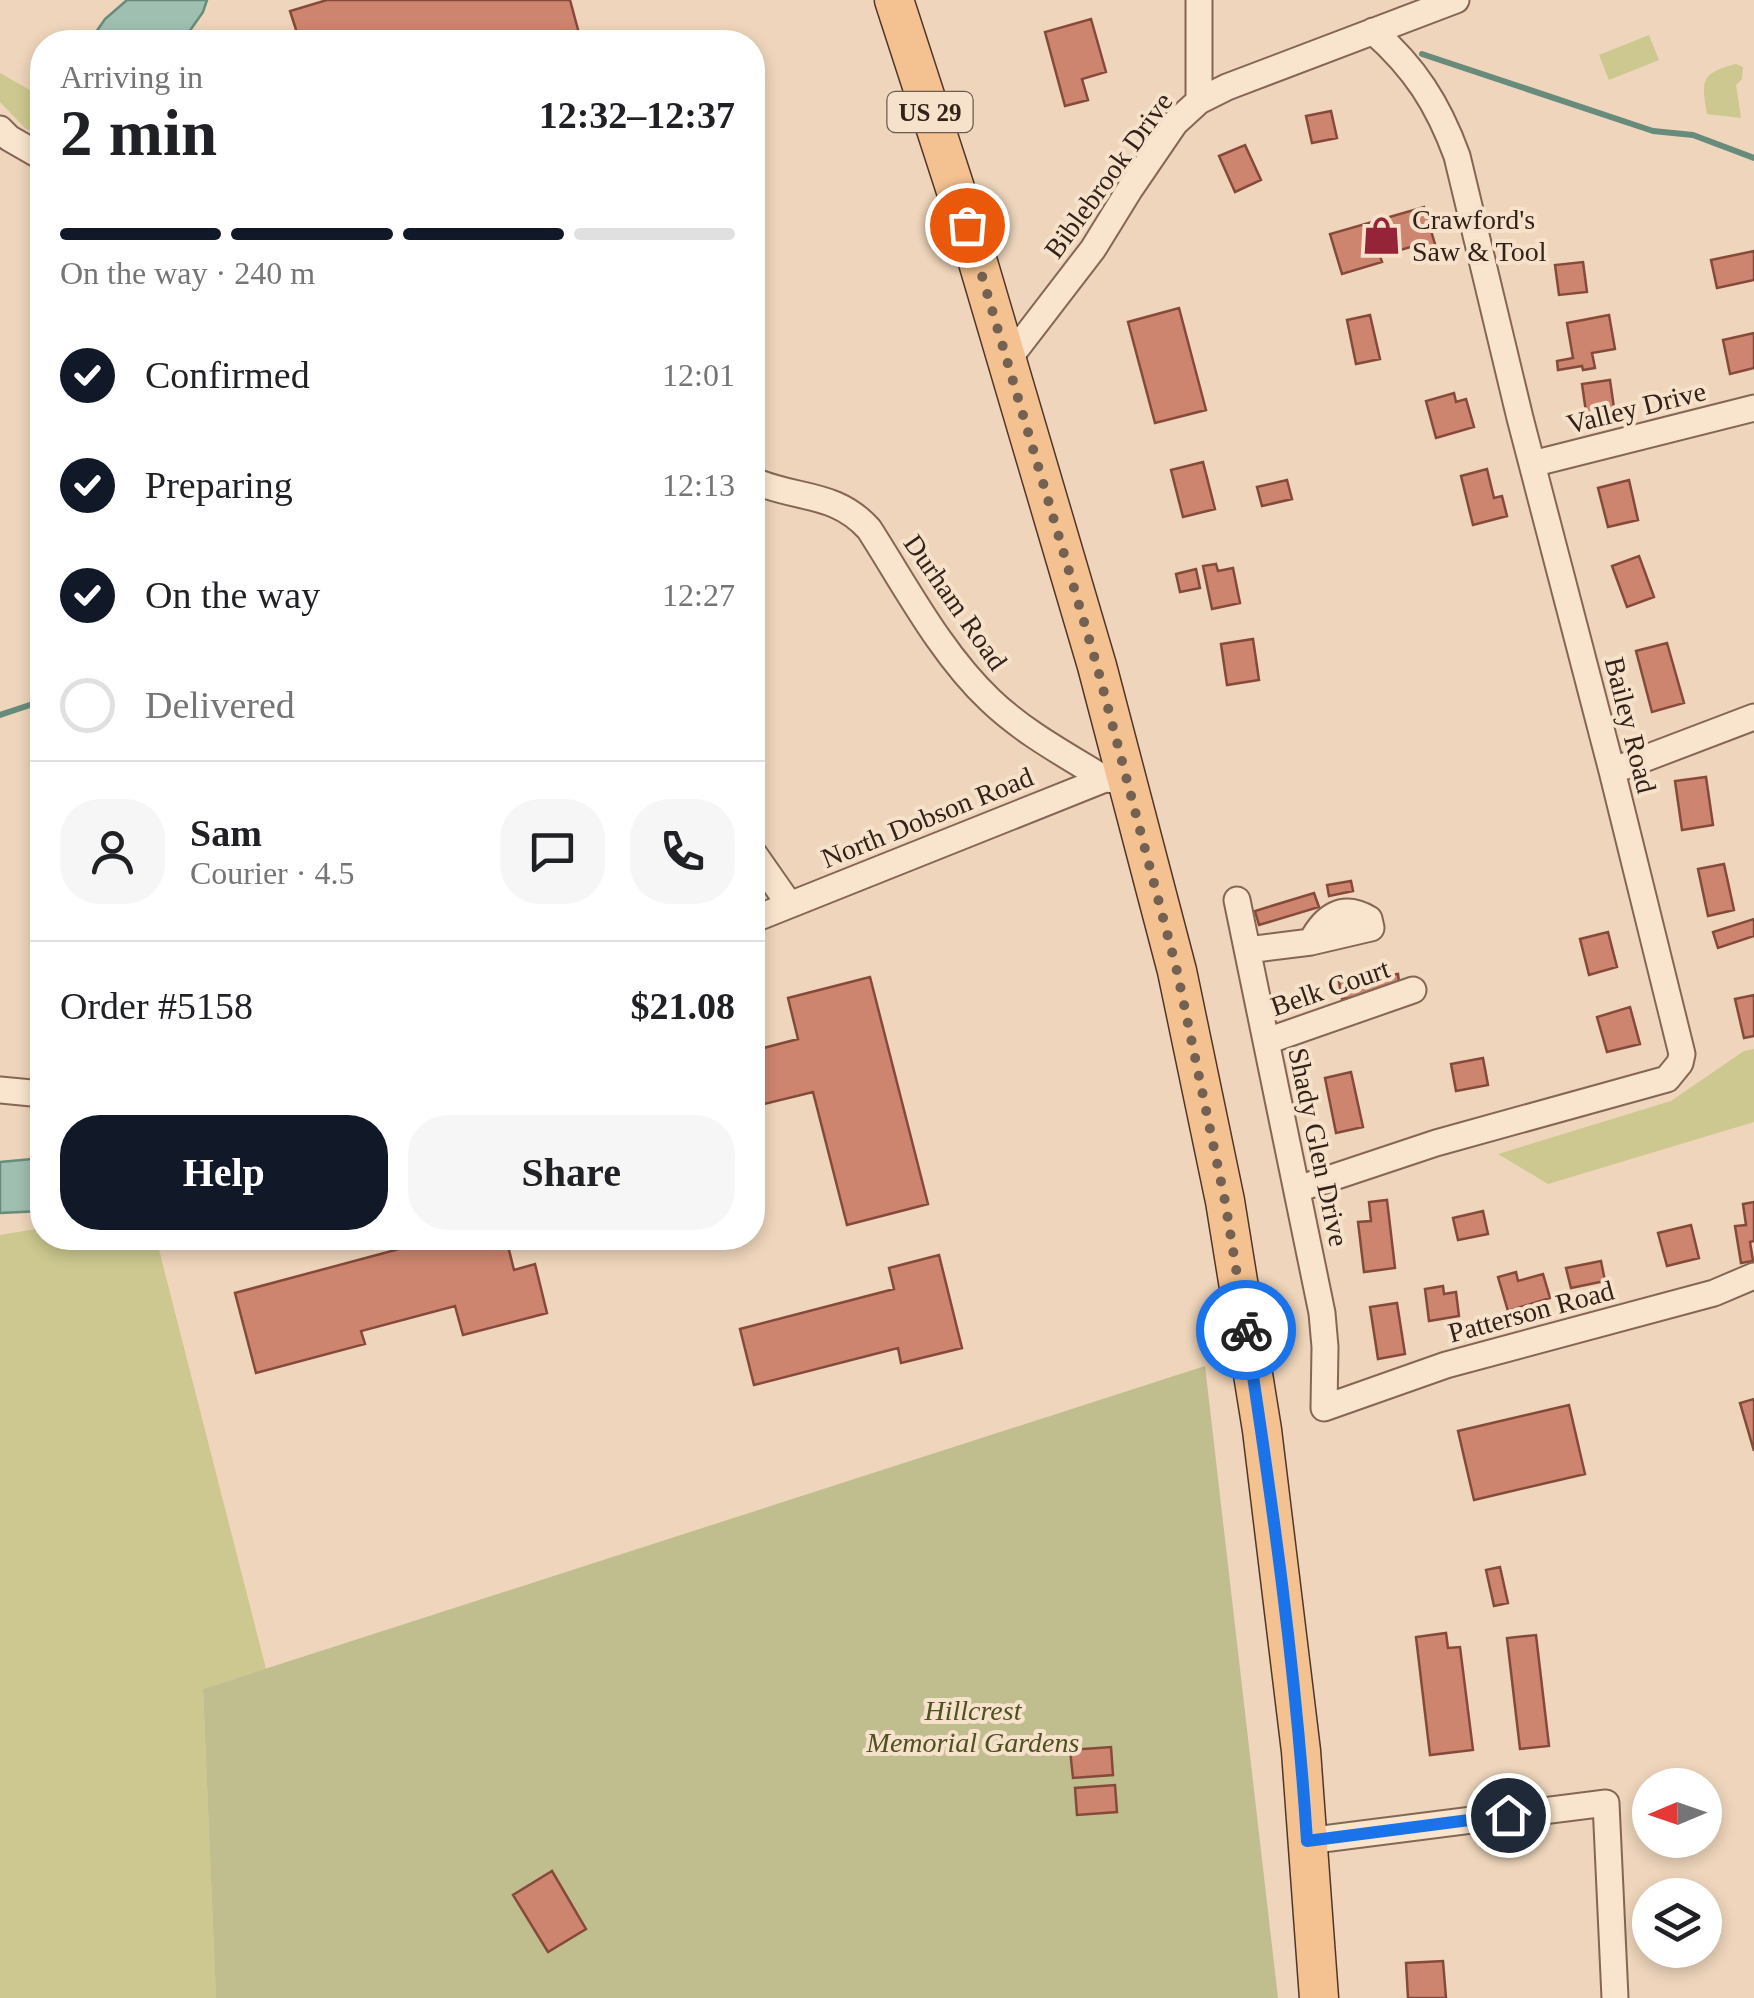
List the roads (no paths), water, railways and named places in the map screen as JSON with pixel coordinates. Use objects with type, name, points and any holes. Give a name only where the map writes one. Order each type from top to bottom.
[{"type":"main road","name":"US 29","points":[[894,0],[967,225],[1097,666],[1115,780],[1177,971],[1228,1220],[1262,1430],[1302,1751],[1319,1998]]},
{"type":"main road","name":"US 29","points":[[910,0],[967,225]]},
{"type":"street","points":[[1199,0],[1199,101]]},
{"type":"street","name":"Biblebrook Drive","points":[[1007,361],[1093,249],[1176,123],[1199,101],[1226,86],[1456,0]]},
{"type":"street","name":"Bailey Road","points":[[1298,1189],[1436,1143],[1668,1080],[1680,1064],[1680,1044],[1457,156],[1445,122],[1425,88],[1399,54],[1373,32]]},
{"type":"street","points":[[0,129],[30,149]]},
{"type":"street","name":"Valley Drive","points":[[1532,464],[1754,408]]},
{"type":"street","name":"Durham Road","points":[[765,484],[840,504],[856,514],[972,682],[1011,718],[1115,780]]},
{"type":"street","points":[[1612,771],[1754,717]]},
{"type":"street","name":"North Dobson Road","points":[[765,914],[1115,780]]},
{"type":"street","points":[[765,870],[789,904]]},
{"type":"street","name":"Shady Glen Drive","points":[[1238,900],[1322,1313],[1324,1408]]},
{"type":"street","points":[[1248,950],[1311,942]]},
{"type":"street","name":"Belk Court","points":[[1267,1040],[1413,990]]},
{"type":"street","points":[[0,1090],[30,1093]]},
{"type":"street","name":"Patterson Road","points":[[1324,1408],[1446,1365],[1714,1292],[1754,1276]]},
{"type":"street","points":[[1307,1841],[1606,1802],[1615,1998]]},
{"type":"waterway","points":[[1422,54],[1653,131],[1693,135],[1754,158]]},
{"type":"waterway","points":[[0,715],[30,705]]},
{"type":"place","name":"Crawford's Saw & Tool","points":[[1382,235]]},
{"type":"park label","name":"Hillcrest Memorial Gardens","points":[[973,1726]]}]
